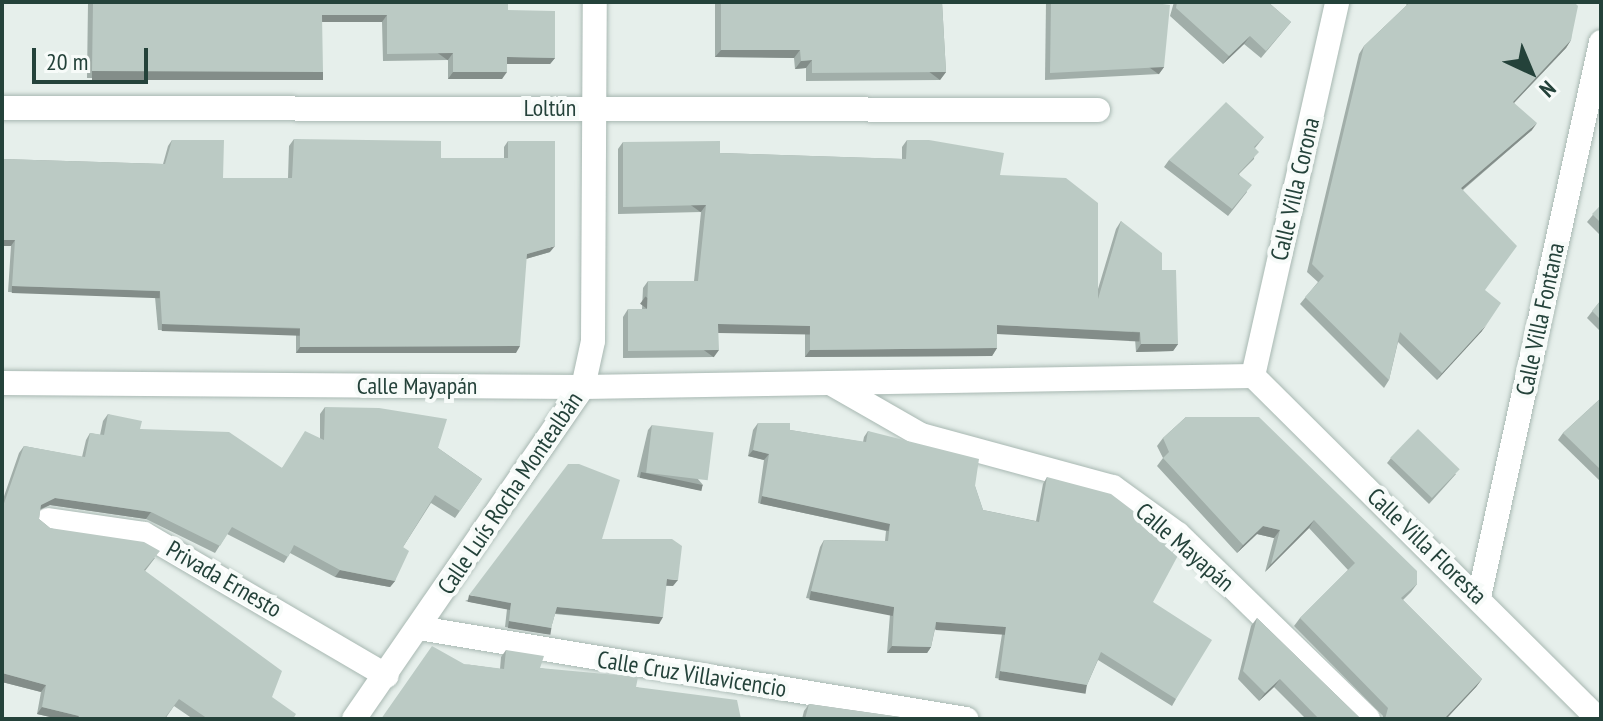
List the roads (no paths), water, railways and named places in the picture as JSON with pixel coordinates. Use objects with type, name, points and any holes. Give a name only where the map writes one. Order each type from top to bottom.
[{"type":"street","name":"Calle Luís Rocha Montealbán","points":[[354,719],[387,676],[583,387],[593,341],[595,2]]},
{"type":"street","name":"Calle Villa Corona","points":[[1253,376],[1337,2]]},
{"type":"street","name":"Calle Villa Fontana","points":[[1479,597],[1601,42]]},
{"type":"street","name":"Loltún","points":[[2,108],[1098,110]]},
{"type":"street","name":"Calle Mayapán","points":[[2,383],[583,387],[1253,376]]},
{"type":"street","name":"Calle Villa Floresta","points":[[1253,376],[1479,597],[1598,719]]},
{"type":"street","name":"Calle Mayapán","points":[[832,384],[921,435],[1113,487],[1178,534],[1368,719]]},
{"type":"street","name":"Privada Ernesto","points":[[48,520],[144,534],[387,676]]},
{"type":"street","name":"Calle Cruz Villavicencio","points":[[419,628],[966,719]]}]
